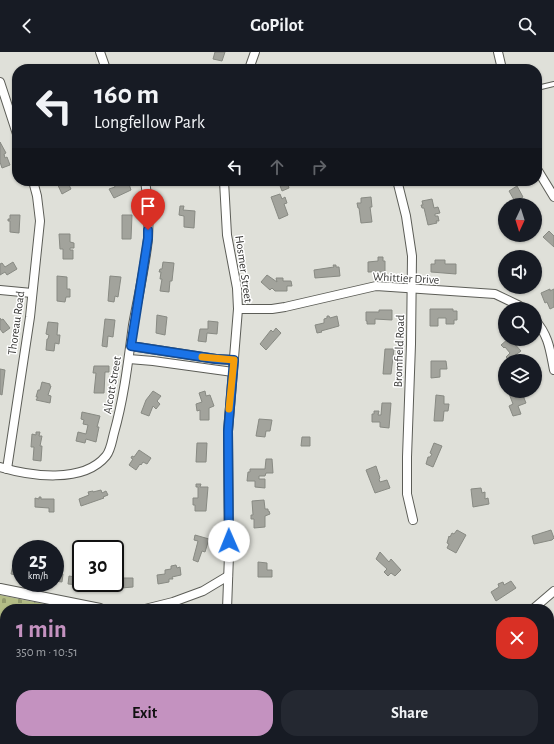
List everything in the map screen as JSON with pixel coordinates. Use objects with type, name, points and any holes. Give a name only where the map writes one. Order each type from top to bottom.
[{"type":"street","points":[[100,52],[104,64]]},
{"type":"street","points":[[251,64],[255,52]]},
{"type":"street","points":[[498,52],[501,64]]},
{"type":"street","points":[[0,82],[12,119]]},
{"type":"street","points":[[542,177],[554,197]]},
{"type":"street","name":"Thoreau Road","points":[[4,468],[32,293],[40,221],[34,186]]},
{"type":"street","name":"Alcott Street","points":[[4,468],[16,472],[41,475],[61,475],[86,471],[106,456],[118,420],[125,385],[148,238],[146,186]]},
{"type":"street","name":"Hosmer Street","points":[[224,186],[227,235],[237,288],[238,309],[228,431],[229,555],[227,604]]},
{"type":"street","name":"Bromfield Road","points":[[398,186],[412,256],[413,288],[406,457],[407,494],[413,520]]},
{"type":"street","name":"Whittier Drive","points":[[238,309],[272,309],[285,307],[376,286],[495,294],[512,302]]},
{"type":"street","points":[[0,290],[32,293]]},
{"type":"street","points":[[542,330],[547,338],[552,354],[554,370]]},
{"type":"street","points":[[131,346],[216,359],[234,360]]},
{"type":"street","points":[[129,359],[232,372]]},
{"type":"street","points":[[165,604],[203,591],[228,576]]},
{"type":"street","points":[[0,589],[75,604]]},
{"type":"street","points":[[539,604],[554,591]]},
{"type":"lane","points":[[542,87],[554,84]]},
{"type":"green space","points":[[0,595],[44,604],[0,604]]},
{"type":"building","points":[[215,52],[225,52],[222,61],[213,59]]},
{"type":"building","points":[[0,142],[6,153],[4,154],[5,158],[7,157],[10,165],[2,168],[0,162]]},
{"type":"building","points":[[58,186],[70,186],[71,189],[62,194]]},
{"type":"building","points":[[130,186],[131,190],[114,198],[109,189]]},
{"type":"building","points":[[280,186],[288,186],[289,188],[282,191]]},
{"type":"building","points":[[517,186],[523,197],[513,198],[509,191]]},
{"type":"building","points":[[280,194],[282,199],[285,197],[287,203],[284,204],[288,215],[279,219],[271,197]]},
{"type":"building","points":[[371,197],[372,207],[370,207],[372,222],[361,223],[357,203],[361,203],[361,198]]},
{"type":"building","points":[[432,199],[434,208],[438,207],[440,213],[435,214],[435,216],[438,216],[439,221],[428,225],[424,208],[422,208],[421,205],[423,205],[422,201]]},
{"type":"building","points":[[180,206],[184,206],[183,210],[195,211],[194,228],[184,227],[184,216],[179,215]]},
{"type":"building","points":[[10,215],[20,215],[19,233],[10,232],[10,221],[8,221],[8,219],[10,219]]},
{"type":"building","points":[[122,215],[132,215],[131,239],[122,239]]},
{"type":"building","points":[[549,231],[554,236],[554,247],[543,237]]},
{"type":"building","points":[[59,234],[70,234],[70,242],[74,243],[74,248],[70,248],[70,250],[73,250],[73,259],[63,259],[63,249],[60,249]]},
{"type":"building","points":[[378,257],[383,257],[383,261],[385,261],[385,272],[368,272],[368,262],[378,261]]},
{"type":"building","points":[[435,260],[445,260],[445,264],[456,264],[456,274],[431,272],[431,264],[435,264]]},
{"type":"building","points":[[13,262],[17,269],[7,275],[5,272],[0,275],[0,264],[2,263],[5,267]]},
{"type":"building","points":[[163,262],[174,263],[169,292],[160,291],[162,279],[160,279],[161,272],[159,272],[160,269],[162,269]]},
{"type":"building","points":[[333,265],[339,267],[340,276],[315,278],[314,270],[334,267]]},
{"type":"building","points":[[267,275],[277,282],[276,278],[283,278],[283,281],[291,281],[292,286],[287,286],[287,291],[275,291],[272,288],[270,290],[261,282]]},
{"type":"building","points":[[57,276],[67,277],[67,289],[70,289],[70,297],[66,297],[65,302],[57,301]]},
{"type":"building","points":[[110,276],[121,277],[118,297],[115,296],[114,302],[108,301]]},
{"type":"building","points":[[554,289],[554,307],[550,309],[547,302],[545,303],[542,293]]},
{"type":"building","points":[[430,309],[453,309],[453,311],[457,311],[457,320],[454,320],[454,324],[446,324],[446,318],[438,318],[438,326],[430,326]]},
{"type":"building","points":[[379,310],[392,310],[392,320],[375,319],[375,324],[367,324],[366,312],[379,312]]},
{"type":"building","points":[[157,315],[167,317],[165,335],[156,333]]},
{"type":"building","points":[[327,316],[330,318],[337,316],[339,326],[317,333],[315,325],[324,323],[324,319],[327,318]]},
{"type":"building","points":[[0,318],[1,320],[3,319],[10,328],[3,333],[0,329]]},
{"type":"building","points":[[105,319],[115,320],[113,337],[108,336],[107,347],[102,346]]},
{"type":"building","points":[[208,321],[218,322],[217,334],[207,333],[206,342],[198,341],[200,329],[208,329]]},
{"type":"building","points":[[48,322],[58,323],[57,335],[60,335],[59,344],[55,343],[54,351],[46,350],[49,335],[46,334]]},
{"type":"building","points":[[276,328],[281,333],[266,350],[260,344],[271,330],[273,332]]},
{"type":"building","points":[[502,346],[516,346],[521,351],[517,354],[509,354],[510,353],[505,347],[504,348]]},
{"type":"building","points":[[385,349],[394,349],[391,374],[383,374]]},
{"type":"building","points":[[431,361],[446,361],[447,369],[440,369],[440,377],[431,378]]},
{"type":"building","points":[[94,366],[109,366],[109,372],[105,372],[104,393],[94,393],[96,373],[93,373]]},
{"type":"building","points":[[0,369],[5,370],[2,395],[0,394]]},
{"type":"building","points":[[42,382],[50,384],[51,386],[48,395],[51,396],[50,403],[36,400],[38,397],[36,397],[38,390],[40,390]]},
{"type":"building","points":[[153,391],[161,396],[157,401],[160,404],[156,409],[153,406],[149,416],[141,413],[146,400]]},
{"type":"building","points":[[205,391],[206,396],[210,395],[214,406],[209,408],[209,420],[200,420],[200,410],[197,411],[196,404],[202,402],[199,393]]},
{"type":"building","points":[[436,395],[444,396],[444,404],[449,404],[448,411],[444,411],[443,421],[434,421]]},
{"type":"building","points":[[511,398],[524,398],[526,403],[518,406],[521,414],[513,416],[509,406],[513,404]]},
{"type":"building","points":[[382,403],[391,403],[389,428],[380,427],[380,422],[372,422],[372,414],[374,414],[374,411],[379,411],[378,415],[381,415]]},
{"type":"building","points":[[82,412],[100,416],[97,427],[99,427],[96,442],[86,439],[85,443],[76,441],[78,432],[86,434],[88,425],[83,424],[84,420],[81,419]]},
{"type":"building","points":[[259,419],[272,420],[270,431],[266,431],[265,437],[256,436]]},
{"type":"building","points":[[36,432],[40,432],[39,436],[42,436],[40,446],[42,446],[41,461],[33,460],[34,447],[31,447],[32,434],[36,435]]},
{"type":"building","points":[[302,437],[310,437],[310,446],[301,446]]},
{"type":"building","points":[[197,443],[207,443],[206,462],[196,462]]},
{"type":"building","points":[[434,443],[442,446],[433,467],[426,464],[428,457],[432,454],[430,453]]},
{"type":"building","points":[[139,450],[151,458],[147,464],[143,462],[141,465],[140,464],[136,470],[129,465],[133,459],[131,458],[132,456],[134,457]]},
{"type":"building","points":[[266,459],[272,459],[273,473],[266,473],[265,476],[259,476],[259,479],[265,479],[265,488],[255,487],[255,481],[247,481],[248,472],[250,472],[250,469],[265,469]]},
{"type":"building","points":[[376,466],[380,482],[387,480],[390,488],[375,493],[366,470]]},
{"type":"building","points":[[196,484],[201,484],[200,487],[208,487],[206,511],[195,511],[193,498],[198,498],[198,487],[196,487]]},
{"type":"building","points":[[481,488],[482,493],[485,492],[485,499],[488,498],[489,504],[473,507],[471,489]]},
{"type":"building","points":[[101,490],[102,493],[106,491],[108,495],[103,497],[104,498],[81,506],[79,499],[89,495],[88,492]]},
{"type":"building","points":[[39,497],[41,497],[41,499],[54,499],[54,512],[49,512],[49,508],[35,507],[35,498],[39,499]]},
{"type":"building","points":[[264,500],[265,509],[268,509],[270,514],[265,516],[265,527],[254,528],[254,519],[251,519],[251,515],[253,515],[252,501]]},
{"type":"building","points":[[457,530],[466,535],[456,553],[447,548],[449,544],[447,543],[449,536],[450,537],[452,533],[454,534]]},
{"type":"building","points":[[551,530],[554,538],[552,540],[534,544],[532,536]]},
{"type":"building","points":[[195,535],[209,539],[205,552],[202,551],[198,562],[193,560],[198,541],[194,540]]},
{"type":"building","points":[[380,552],[389,562],[391,559],[401,570],[395,576],[391,573],[388,576],[384,572],[387,569],[376,559]]},
{"type":"building","points":[[258,562],[267,563],[267,570],[272,570],[272,577],[258,577]]},
{"type":"building","points":[[176,565],[177,568],[180,567],[181,575],[172,577],[173,579],[169,579],[169,582],[158,584],[157,575],[165,574],[165,570],[171,569],[171,566]]},
{"type":"building","points":[[69,576],[72,576],[72,584],[68,584]]},
{"type":"building","points":[[124,578],[133,578],[133,587],[124,588]]},
{"type":"building","points":[[511,581],[516,588],[496,601],[491,592],[499,587],[498,584],[503,582],[504,585]]},
{"type":"slow traffic","points":[[202,357],[234,360],[229,409]]},
{"type":"route","points":[[148,230],[131,346],[216,359],[234,360],[228,431],[229,541]]}]
